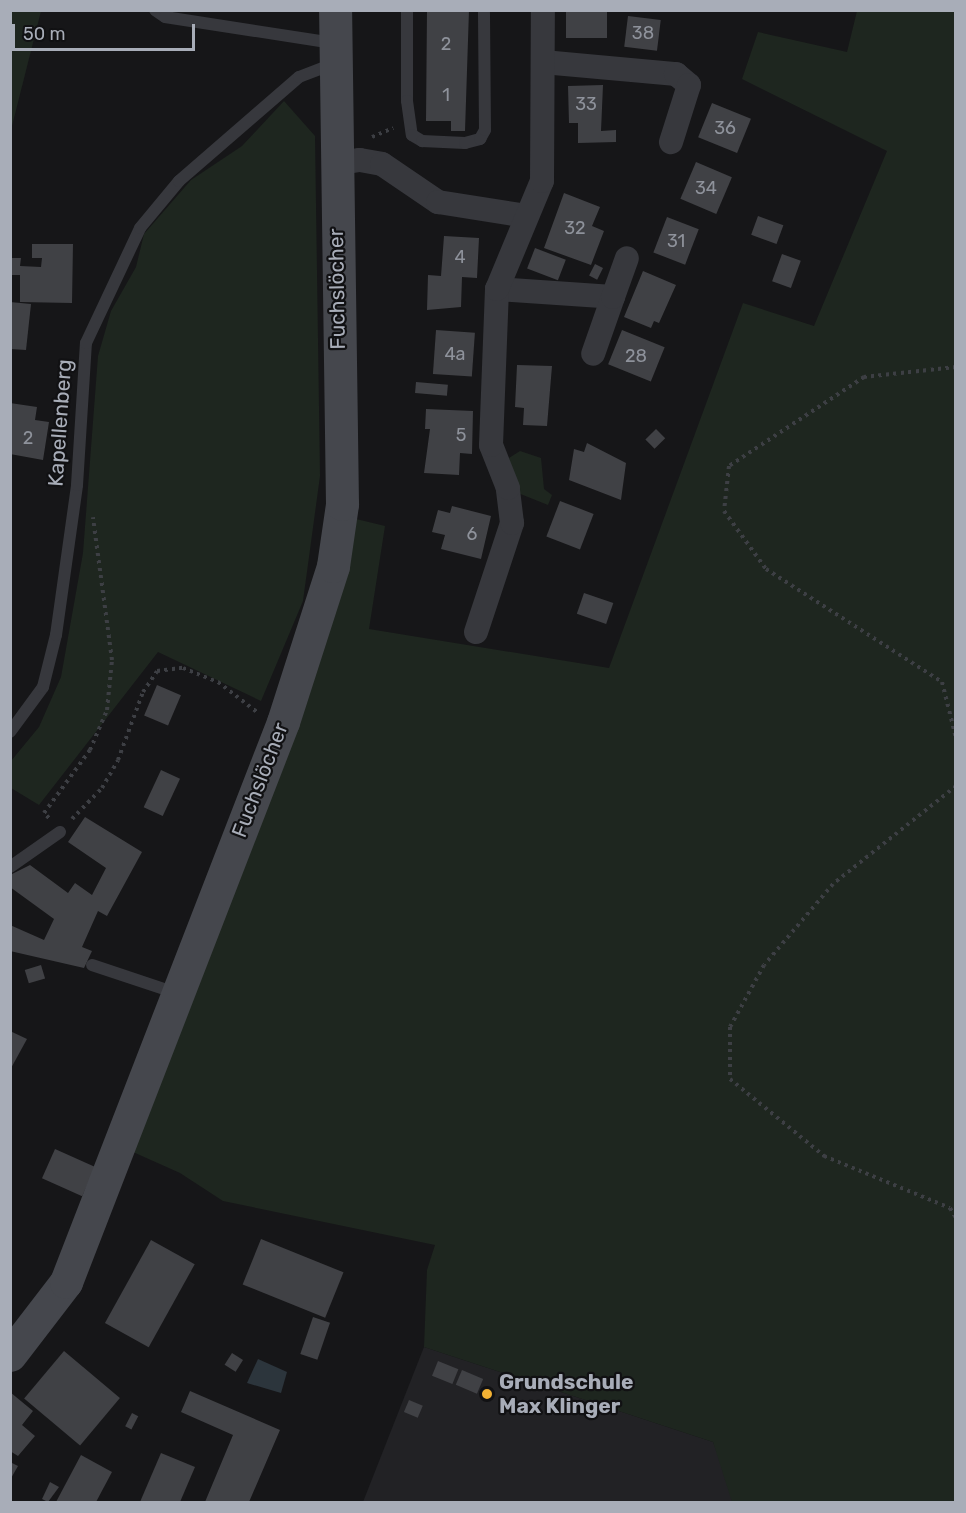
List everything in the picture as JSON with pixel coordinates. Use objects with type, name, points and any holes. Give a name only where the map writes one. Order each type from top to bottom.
[{"type":"street","name":"Fuchslöcher","points":[[10,1355],[66,1282],[283,722],[333,566],[342,504],[334,154],[334,10]]},
{"type":"street","points":[[476,632],[512,523],[508,488],[491,445],[497,288],[542,180],[543,10]]},
{"type":"street","points":[[543,62],[676,74],[689,85],[671,142]]},
{"type":"street","points":[[334,154],[382,164],[438,202],[526,216]]},
{"type":"street","points":[[593,354],[627,258]]},
{"type":"street","points":[[497,288],[613,297]]},
{"type":"lane","points":[[155,10],[165,17],[334,54]]},
{"type":"lane","points":[[407,10],[408,119],[412,135],[422,141],[480,139],[484,130],[484,10]]},
{"type":"lane","name":"Kapellenberg","points":[[10,732],[43,687],[56,635],[77,485],[86,343],[140,228],[179,181],[299,77],[334,54]]},
{"type":"lane","points":[[10,867],[60,832]]},
{"type":"lane","points":[[92,965],[178,993]]},
{"type":"path","points":[[334,154],[408,119]]},
{"type":"path","points":[[956,367],[864,377],[729,466],[724,511],[766,569],[942,682],[956,738]]},
{"type":"path","points":[[44,813],[90,750],[107,710],[112,660],[92,516],[77,485]]},
{"type":"path","points":[[60,832],[102,788],[157,671],[183,668],[218,682],[251,710],[283,722]]},
{"type":"path","points":[[956,786],[833,884],[764,965],[730,1027],[730,1079],[824,1156],[950,1208],[956,1218]]},
{"type":"shaded area","points":[[10,11],[41,11],[11,130]]},
{"type":"shaded area","points":[[857,11],[955,11],[955,1502],[732,1502],[713,1442],[424,1347],[427,1270],[435,1245],[223,1201],[180,1173],[133,1152],[352,518],[385,526],[369,629],[609,668],[743,303],[814,326],[887,151],[742,79],[758,32],[847,52]]},
{"type":"shaded area","points":[[284,101],[315,136],[320,476],[303,601],[261,701],[158,652],[39,805],[11,788],[11,761],[39,727],[61,677],[83,553],[98,356],[111,311],[136,267],[144,234],[191,180],[242,146]]},
{"type":"shaded area","points":[[520,451],[541,458],[544,489],[552,495],[548,505],[518,493],[509,458]]},
{"type":"shaded area","name":"Grundschule Max Klinger","points":[[424,1347],[713,1442],[740,1502],[363,1502]]},
{"type":"shaded area","points":[[258,1359],[287,1372],[281,1393],[247,1383]]},
{"type":"building","points":[[427,10],[469,10],[465,131],[451,131],[451,121],[426,121]]},
{"type":"building","points":[[566,10],[607,10],[607,38],[566,38]]},
{"type":"building","points":[[628,16],[661,20],[657,51],[624,47]]},
{"type":"building","points":[[603,85],[601,131],[616,130],[616,142],[578,143],[578,123],[569,123],[568,86]]},
{"type":"building","points":[[712,103],[751,119],[737,153],[698,137]]},
{"type":"building","points":[[696,162],[732,177],[716,214],[680,199]]},
{"type":"building","points":[[564,193],[600,207],[592,226],[604,231],[591,265],[544,248]]},
{"type":"building","points":[[758,216],[783,225],[777,244],[751,235]]},
{"type":"building","points":[[667,217],[699,229],[685,265],[653,252]]},
{"type":"building","points":[[444,236],[479,238],[477,278],[462,277],[461,307],[427,310],[428,275],[441,276]]},
{"type":"building","points":[[32,244],[73,244],[72,303],[20,302],[20,275],[11,275],[11,258],[21,258],[20,266],[41,267],[42,258],[32,258]]},
{"type":"building","points":[[535,248],[566,260],[558,280],[527,269]]},
{"type":"building","points":[[782,254],[801,261],[791,288],[772,281]]},
{"type":"building","points":[[595,264],[603,268],[597,280],[589,276]]},
{"type":"building","points":[[643,271],[676,285],[659,323],[654,321],[651,328],[624,317]]},
{"type":"building","points":[[10,302],[31,304],[26,350],[10,349]]},
{"type":"building","points":[[436,330],[475,333],[472,377],[433,374]]},
{"type":"building","points":[[622,330],[665,347],[651,382],[608,364]]},
{"type":"building","points":[[517,365],[552,366],[547,426],[523,425],[524,408],[515,407]]},
{"type":"building","points":[[416,382],[448,385],[447,396],[415,393]]},
{"type":"building","points":[[10,403],[37,407],[35,420],[49,422],[43,460],[10,454]]},
{"type":"building","points":[[426,409],[473,411],[472,454],[460,453],[459,475],[424,473],[430,429],[425,429]]},
{"type":"building","points":[[656,429],[665,438],[655,449],[645,440]]},
{"type":"building","points":[[587,443],[626,463],[621,500],[569,480],[574,449],[584,452]]},
{"type":"building","points":[[560,501],[594,514],[580,549],[546,536]]},
{"type":"building","points":[[452,506],[491,516],[481,559],[441,549],[445,535],[432,532],[438,510],[450,513]]},
{"type":"building","points":[[584,593],[613,603],[606,624],[577,614]]},
{"type":"building","points":[[157,685],[181,695],[168,726],[144,715]]},
{"type":"building","points":[[161,770],[180,779],[163,816],[144,807]]},
{"type":"building","points":[[85,817],[142,852],[107,916],[98,911],[82,947],[92,951],[84,968],[10,951],[10,925],[44,940],[54,919],[10,887],[10,875],[30,865],[68,893],[75,883],[92,895],[106,868],[68,842]]},
{"type":"building","points":[[41,965],[45,978],[29,983],[25,970]]},
{"type":"building","points":[[10,1031],[27,1039],[10,1070]]},
{"type":"building","points":[[55,1149],[95,1167],[82,1196],[42,1178]]},
{"type":"building","points":[[261,1239],[344,1272],[325,1318],[243,1284]]},
{"type":"building","points":[[151,1240],[195,1264],[149,1347],[105,1323]]},
{"type":"building","points":[[313,1317],[330,1323],[317,1360],[300,1354]]},
{"type":"building","points":[[64,1351],[120,1398],[80,1445],[24,1398]]},
{"type":"building","points":[[232,1353],[243,1360],[236,1372],[225,1365]]},
{"type":"building","points":[[438,1361],[458,1369],[452,1384],[432,1376]]},
{"type":"building","points":[[462,1370],[483,1379],[477,1394],[456,1385]]},
{"type":"building","points":[[190,1391],[280,1430],[249,1502],[205,1502],[233,1435],[181,1412]]},
{"type":"building","points":[[10,1392],[33,1411],[22,1425],[35,1436],[18,1456],[10,1451]]},
{"type":"building","points":[[409,1400],[423,1406],[418,1418],[404,1412]]},
{"type":"building","points":[[132,1413],[138,1416],[131,1430],[125,1426]]},
{"type":"building","points":[[161,1453],[195,1467],[180,1502],[140,1502]]},
{"type":"building","points":[[81,1455],[112,1472],[96,1502],[56,1502]]},
{"type":"building","points":[[10,1462],[18,1466],[10,1480]]},
{"type":"building","points":[[50,1482],[59,1487],[48,1502],[42,1499]]},
{"type":"place","name":"Grundschule Max Klinger","points":[[487,1394]]}]
